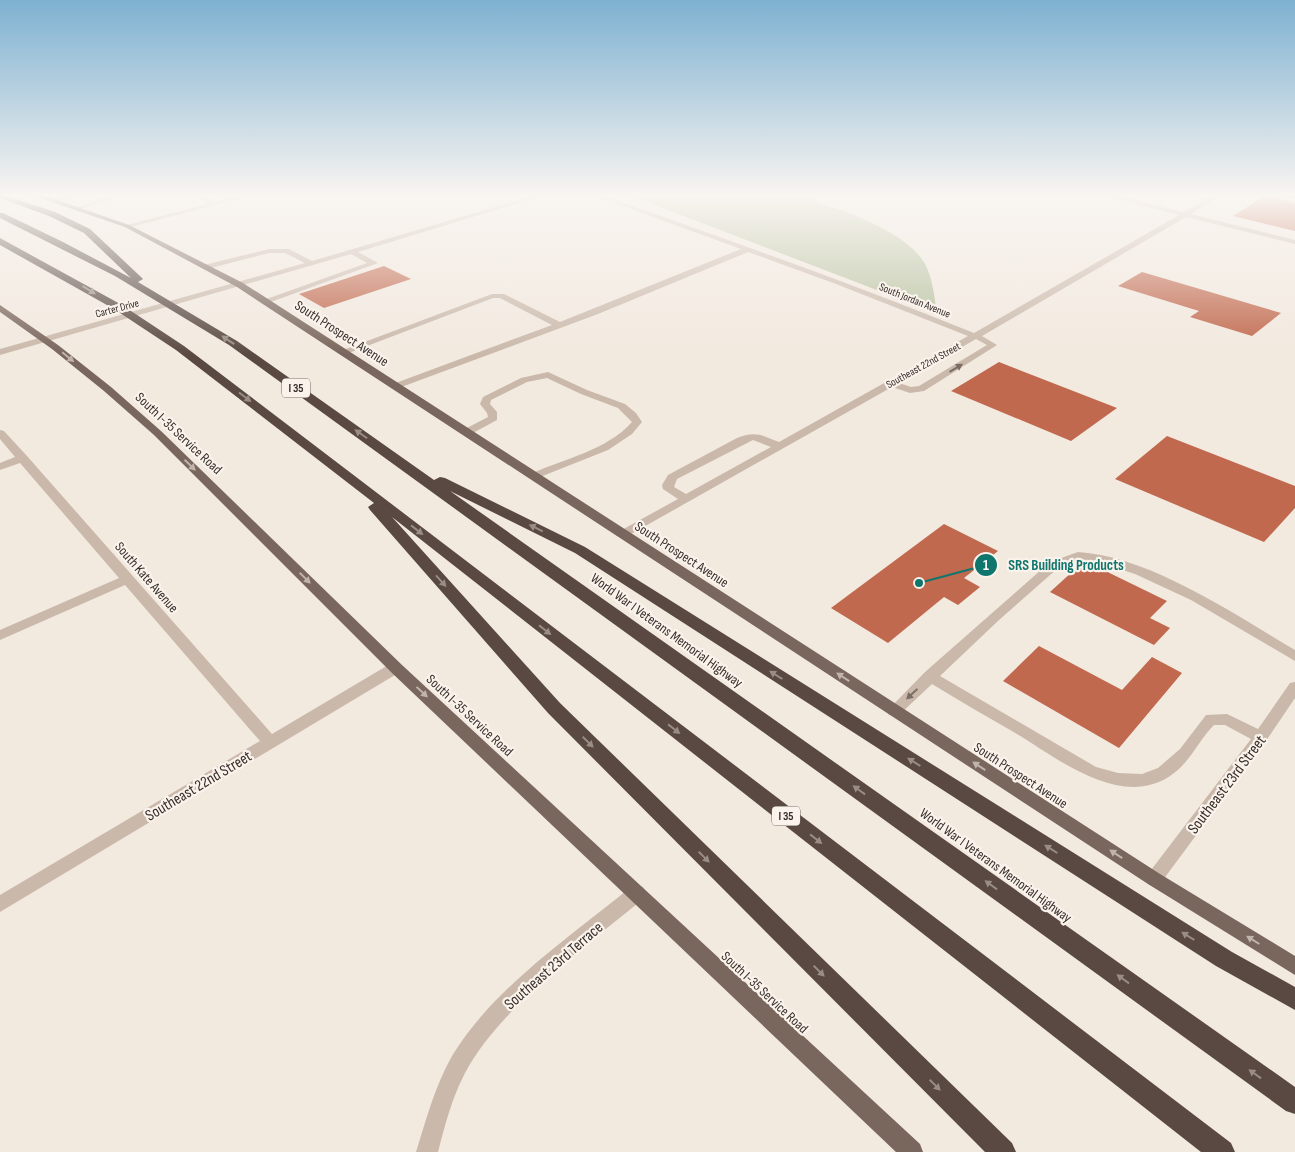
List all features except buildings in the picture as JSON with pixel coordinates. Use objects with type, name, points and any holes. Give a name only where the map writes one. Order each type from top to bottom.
[{"type":"highway","name":"I 35","points":[[13,248],[82,285],[180,348],[1222,1152]]},
{"type":"highway","name":"World War I Veterans Memorial Highway","points":[[67,248],[155,295],[232,343],[1295,1102]]},
{"type":"highway","points":[[105,248],[155,295]]},
{"type":"highway","points":[[400,462],[580,550],[1216,953],[1295,999]]},
{"type":"highway","points":[[350,479],[554,708],[1003,1152]]},
{"type":"main road","name":"South Prospect Avenue","points":[[170,248],[265,301],[1154,879],[1295,966]]},
{"type":"main road","name":"South I-35 Service Road","points":[[0,308],[46,339],[150,427],[395,668],[912,1152]]},
{"type":"street","name":"Carter Drive","points":[[0,352],[240,286],[366,248]]},
{"type":"street","name":"South Jordan Avenue","points":[[745,248],[839,282],[990,342],[992,345],[920,390],[910,390],[891,383]]},
{"type":"street","name":"Southeast 22nd Street","points":[[624,534],[975,336],[1127,248]]},
{"type":"street","points":[[396,386],[559,325],[748,249]]},
{"type":"street","points":[[207,267],[269,251],[286,251],[312,264]]},
{"type":"street","points":[[265,301],[374,263],[352,252]]},
{"type":"street","points":[[323,260],[344,272]]},
{"type":"street","points":[[343,352],[492,296],[501,296],[559,325]]},
{"type":"street","points":[[467,432],[493,418],[492,412],[485,404],[486,399],[531,378],[542,375],[548,375],[585,393],[619,404],[633,414],[637,422],[629,434],[612,444],[535,476]]},
{"type":"street","name":"South Kate Avenue","points":[[0,433],[129,578],[270,742]]},
{"type":"street","points":[[686,499],[669,489],[668,485],[672,478],[740,440],[752,436],[779,446]]},
{"type":"street","points":[[0,467],[23,458]]},
{"type":"street","points":[[894,711],[994,617],[1054,565],[1078,556],[1096,556],[1139,572],[1188,594],[1295,656]]},
{"type":"street","points":[[0,635],[129,578]]},
{"type":"street","name":"Southeast 22nd Street","points":[[0,904],[395,668]]},
{"type":"street","points":[[930,676],[1091,771],[1116,780],[1143,781],[1166,773],[1185,753],[1211,719],[1227,720],[1261,737]]},
{"type":"street","name":"Southeast 23rd Street","points":[[1154,879],[1261,737],[1295,687]]},
{"type":"street","name":"Southeast 23rd Terrace","points":[[427,1152],[441,1103],[465,1054],[509,1000],[637,893]]},
{"type":"green space","points":[[766,248],[912,248],[928,270],[937,313]]},
{"type":"place","name":"SRS Building Products","points":[[919,583]]}]
